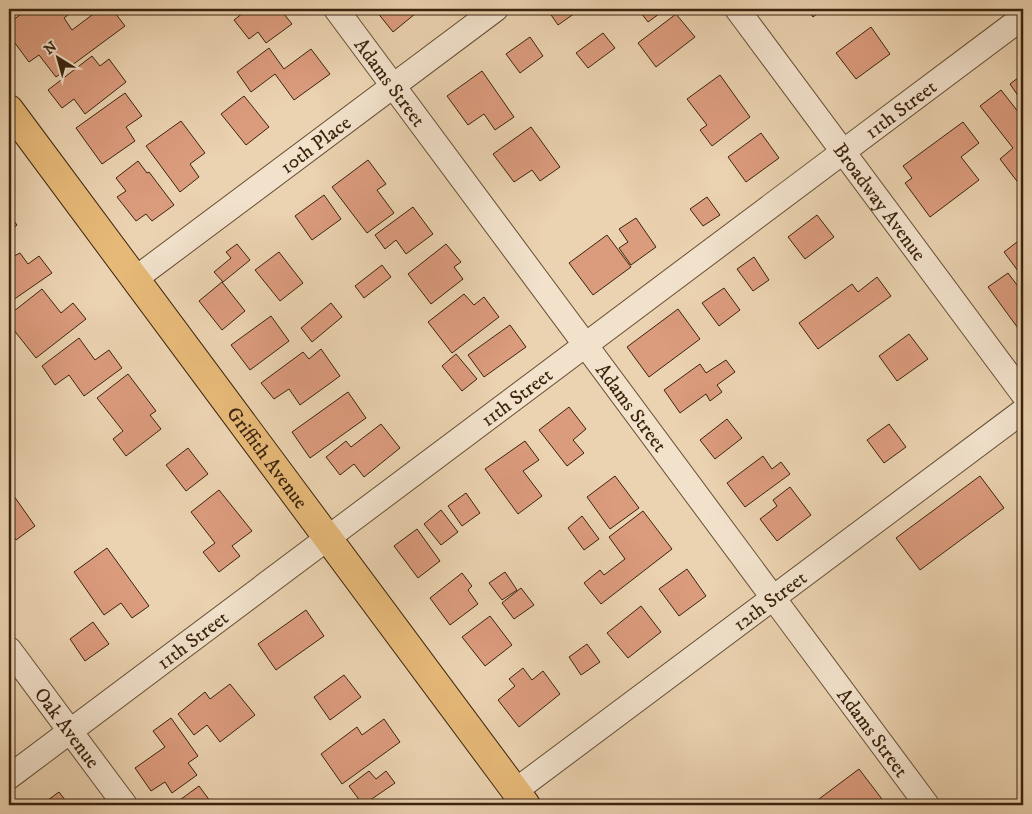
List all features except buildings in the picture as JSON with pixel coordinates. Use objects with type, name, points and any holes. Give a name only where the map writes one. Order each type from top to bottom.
[{"type":"main road","name":"Griffith Avenue","points":[[9,109],[520,798]]},
{"type":"street","name":"Adams Street","points":[[336,9],[927,805]]},
{"type":"street","name":"10th Place","points":[[135,279],[496,9]]},
{"type":"street","name":"Broadway Avenue","points":[[737,9],[1023,394]]},
{"type":"street","name":"11th Street","points":[[9,777],[1023,17]]},
{"type":"street","name":"12th Street","points":[[520,798],[773,598],[1023,410]]},
{"type":"street","name":"Oak Avenue","points":[[9,649],[125,805]]}]
